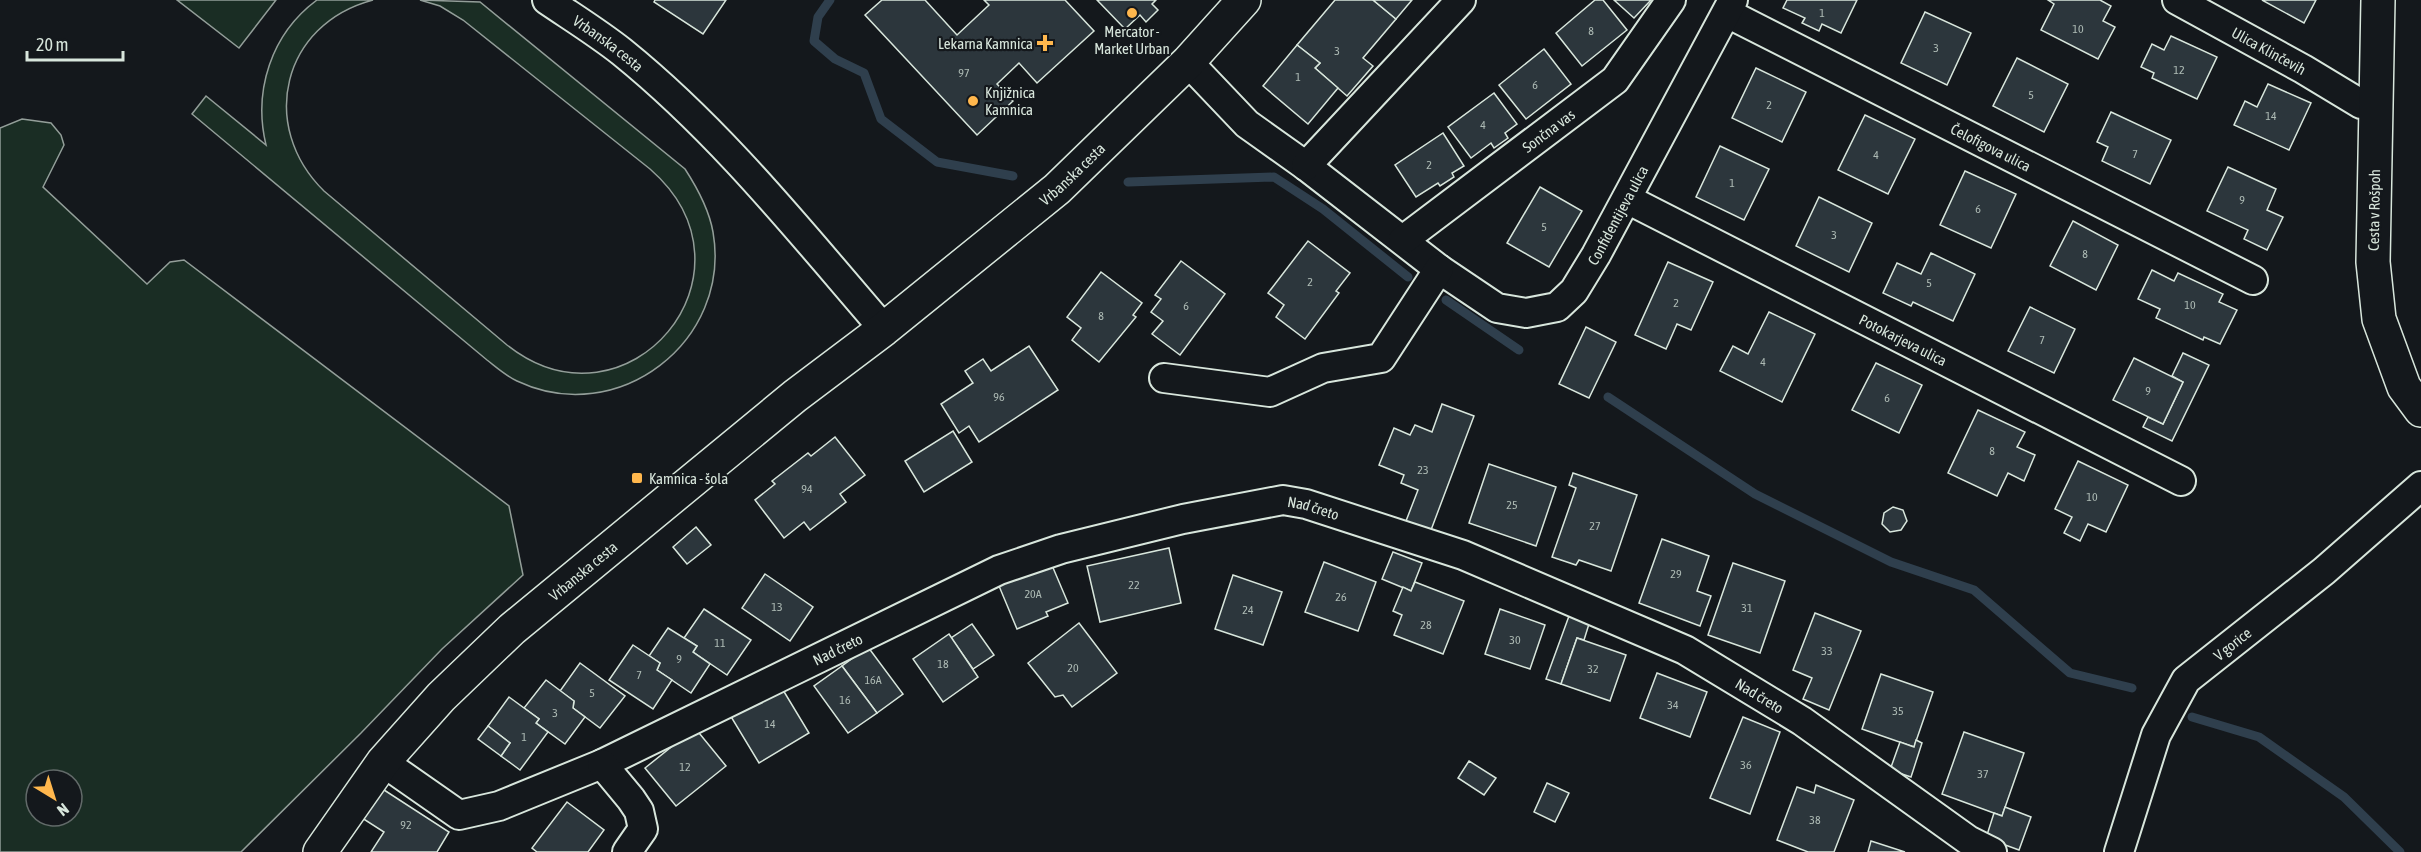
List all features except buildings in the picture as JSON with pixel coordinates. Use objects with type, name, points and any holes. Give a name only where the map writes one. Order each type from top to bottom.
[{"type":"street","name":"Vrbanska cesta","points":[[547,0],[621,52],[701,124],[787,214],[884,329]]},
{"type":"street","name":"Vrbanska cesta","points":[[320,852],[383,762],[441,697],[512,629],[795,396],[884,329],[1057,189],[1188,62],[1244,0]]},
{"type":"street","points":[[1306,166],[1461,0]]},
{"type":"street","name":"Sončna vas","points":[[1402,240],[1615,80],[1671,0]]},
{"type":"street","name":"Ulica Klinčevih","points":[[2177,0],[2303,69],[2361,104]]},
{"type":"street","name":"Cesta v Rošpoh","points":[[2378,0],[2373,262],[2379,319],[2404,387],[2421,410]]},
{"type":"street","name":"Confidentijeva ulica","points":[[1188,62],[1247,124],[1306,166],[1439,269],[1497,308],[1526,314],[1557,307],[1574,291],[1627,199],[1730,7]]},
{"type":"street","name":"Čelofigova ulica","points":[[1730,7],[2253,280]]},
{"type":"street","name":"Potokarjeva ulica","points":[[1627,199],[2181,480]]},
{"type":"street","points":[[1164,378],[1270,392],[1323,368],[1381,358],[1439,269]]},
{"type":"street","name":"V gorice","points":[[2119,852],[2156,735],[2186,680],[2324,571],[2421,486]]},
{"type":"street","name":"Nad čreto","points":[[383,762],[459,815],[499,807],[602,764],[999,570],[1060,549],[1172,521],[1283,500],[1306,504],[1463,555],[1685,650],[1802,721],[1968,840],[1992,852]]},
{"type":"street","points":[[602,764],[639,811],[643,829],[627,852]]},
{"type":"green space","points":[[177,0],[276,0],[239,48]]},
{"type":"green space","points":[[317,0],[373,0],[342,12],[318,31],[300,54],[290,80],[287,108],[291,137],[303,165],[324,191],[507,345],[552,369],[597,372],[636,358],[668,332],[689,295],[695,254],[683,210],[650,169],[463,20],[440,6],[420,0],[480,2],[685,169],[690,177],[709,215],[713,232],[714,272],[705,308],[686,340],[660,365],[628,384],[593,393],[555,393],[517,381],[487,360],[192,114],[206,96],[266,145],[262,104],[269,65],[288,29]]},
{"type":"green space","points":[[22,119],[51,123],[61,135],[64,145],[43,187],[147,284],[170,262],[184,260],[509,506],[523,575],[442,649],[241,852],[0,852],[0,128]]},
{"type":"waterway","points":[[830,0],[818,17],[814,41],[835,59],[864,73],[881,119],[937,162],[1013,176]]},
{"type":"waterway","points":[[1128,182],[1274,177],[1323,209],[1408,277]]},
{"type":"waterway","points":[[1446,300],[1519,350]]},
{"type":"waterway","points":[[1608,397],[1755,494],[1891,562],[1974,590],[2070,673],[2132,688]]},
{"type":"waterway","points":[[2192,717],[2259,737],[2344,797],[2400,852]]},
{"type":"place","name":"Mercator - Market Urban","points":[[1132,13]]},
{"type":"place","name":"Lekarna Kamnica","points":[[1045,43]]},
{"type":"place","name":"Knjižnica Kamnica","points":[[973,101]]},
{"type":"place","name":"Kamnica - šola","points":[[637,478]]}]
